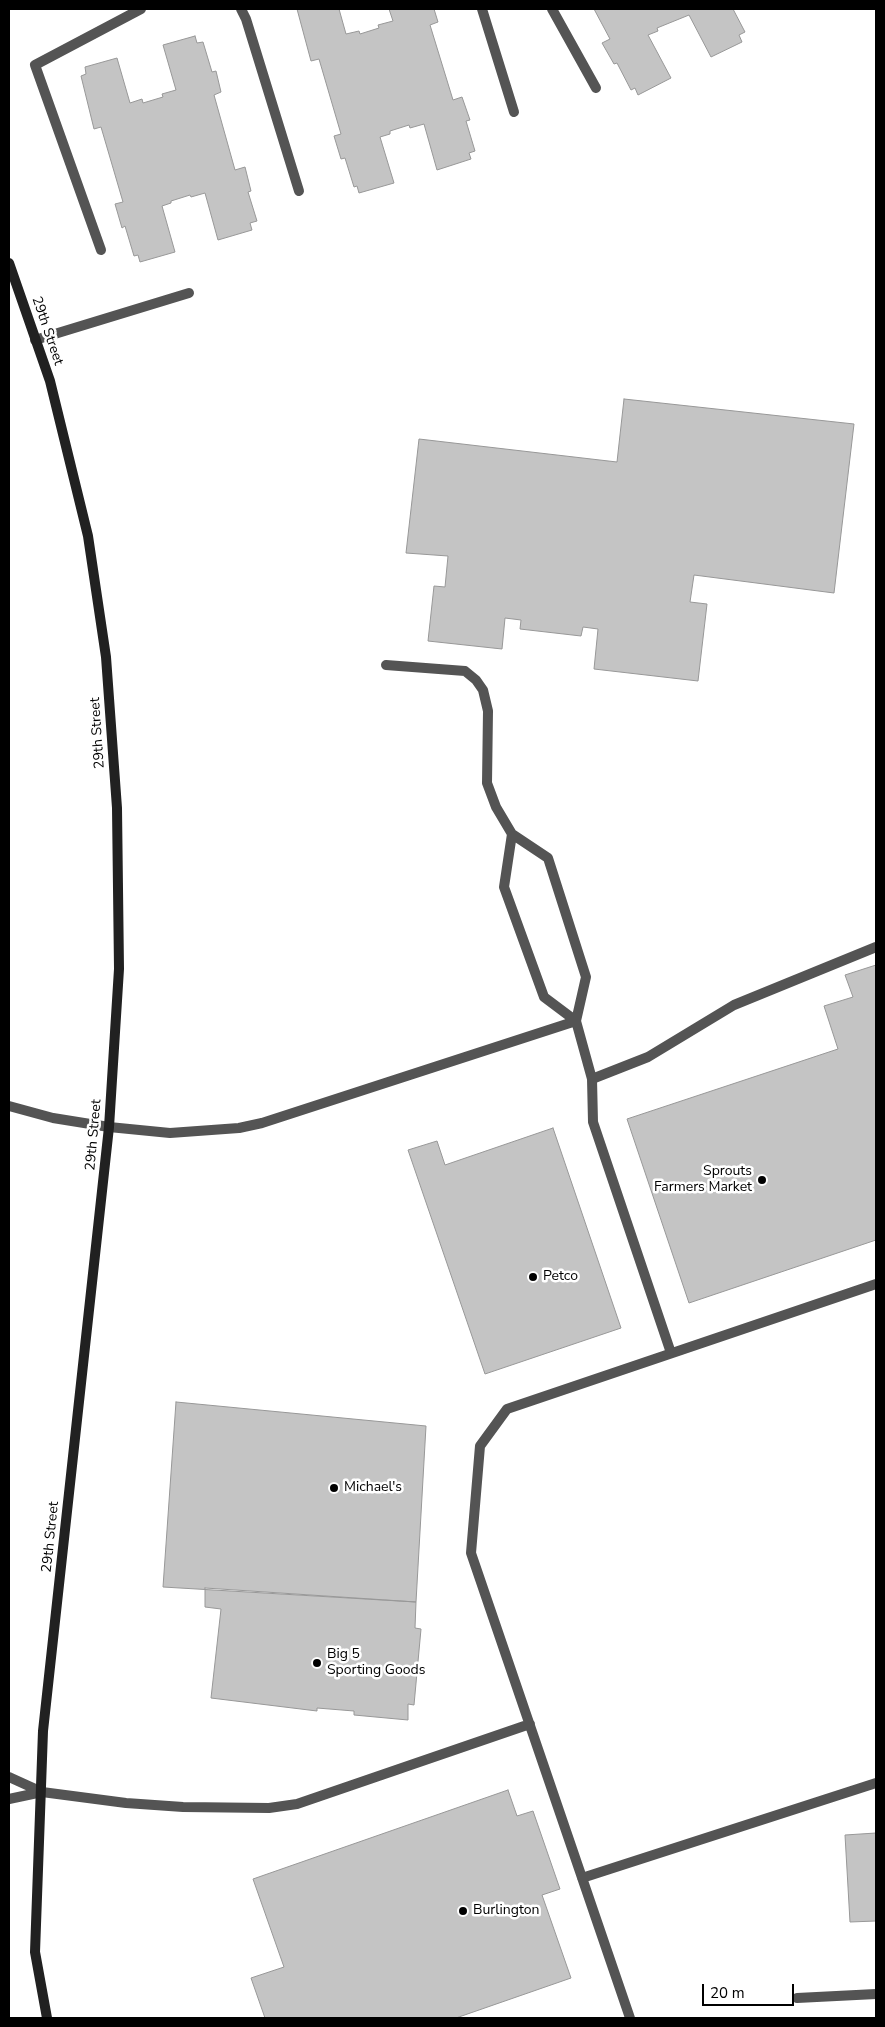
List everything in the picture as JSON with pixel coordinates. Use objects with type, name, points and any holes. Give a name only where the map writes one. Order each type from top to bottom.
[{"type":"street","points":[[101,250],[36,66],[141,9]]},
{"type":"street","points":[[241,9],[246,19],[299,191]]},
{"type":"street","points":[[482,9],[514,112]]},
{"type":"street","points":[[552,9],[596,88]]},
{"type":"street","name":"29th Street","points":[[9,263],[50,381],[88,536],[106,658],[117,808],[119,970],[110,1127],[43,1731],[35,1952],[47,2018]]},
{"type":"street","points":[[35,340],[188,293]]},
{"type":"street","points":[[386,665],[465,671],[476,680],[483,690],[488,711],[487,783],[496,807],[512,834],[548,858],[586,977],[576,1021],[592,1079],[593,1122],[671,1354]]},
{"type":"street","points":[[512,834],[504,887],[544,997],[576,1021]]},
{"type":"street","points":[[592,1079],[648,1057],[734,1005],[876,947]]},
{"type":"street","points":[[9,1106],[53,1118],[110,1127],[170,1133],[239,1128],[262,1123],[576,1021]]},
{"type":"street","points":[[630,2018],[471,1553],[480,1446],[507,1409],[876,1284]]},
{"type":"street","points":[[9,1777],[42,1792],[126,1803],[182,1807],[269,1808],[297,1804],[530,1724]]},
{"type":"street","points":[[582,1878],[876,1783]]},
{"type":"street","points":[[9,1799],[42,1792]]},
{"type":"street","points":[[797,1998],[876,1994]]},
{"type":"building","points":[[297,9],[339,9],[346,34],[359,31],[360,34],[379,28],[378,25],[393,21],[389,9],[434,9],[438,22],[430,25],[453,100],[462,97],[470,120],[466,121],[475,151],[469,153],[471,159],[437,170],[424,124],[410,128],[409,125],[390,131],[390,134],[380,137],[394,183],[359,193],[357,186],[354,187],[345,158],[341,159],[334,136],[341,134],[319,59],[311,61]]},
{"type":"building","points":[[594,9],[733,9],[745,32],[739,35],[742,42],[711,57],[689,15],[657,28],[658,31],[648,35],[671,78],[638,95],[635,88],[631,90],[617,63],[614,64],[602,43],[610,39]]},
{"type":"building","points":[[195,36],[197,43],[203,42],[212,72],[216,71],[221,92],[214,95],[235,170],[245,167],[251,191],[248,192],[257,221],[250,223],[252,230],[218,240],[205,193],[171,201],[171,203],[162,206],[175,252],[140,262],[138,255],[134,256],[125,226],[122,228],[115,204],[123,202],[101,127],[94,129],[81,76],[86,74],[85,67],[117,58],[130,103],[142,99],[143,103],[163,97],[162,94],[176,90],[163,45]]},
{"type":"building","points":[[624,399],[854,424],[834,593],[694,575],[690,602],[707,604],[698,681],[594,669],[598,629],[583,627],[581,636],[520,629],[521,620],[505,618],[502,649],[428,641],[434,586],[445,587],[448,556],[406,553],[419,439],[617,462]]},
{"type":"building","name":"Sprouts Farmers Market","points":[[876,965],[876,1240],[689,1303],[627,1119],[838,1049],[824,1006],[853,997],[845,975]]},
{"type":"building","points":[[553,1128],[621,1328],[485,1374],[408,1150],[437,1141],[445,1165]]},
{"type":"building","points":[[176,1402],[426,1426],[416,1602],[163,1587]]},
{"type":"building","name":"Big 5 Sporting Goods","points":[[205,1588],[416,1602],[415,1628],[421,1629],[414,1705],[408,1704],[408,1720],[354,1715],[354,1711],[317,1708],[317,1711],[211,1698],[221,1609],[205,1607]]},
{"type":"building","points":[[508,1790],[517,1816],[533,1811],[560,1889],[542,1895],[571,1978],[456,2018],[265,2018],[251,1978],[284,1967],[253,1879]]},
{"type":"building","points":[[876,1833],[876,1921],[850,1922],[845,1835]]},
{"type":"place","name":"Sprouts Farmers Market","points":[[762,1180]]},
{"type":"place","name":"Petco","points":[[533,1277]]},
{"type":"place","name":"Michael's","points":[[334,1488]]},
{"type":"place","name":"Big 5 Sporting Goods","points":[[317,1663]]},
{"type":"place","name":"Burlington","points":[[463,1911]]}]
